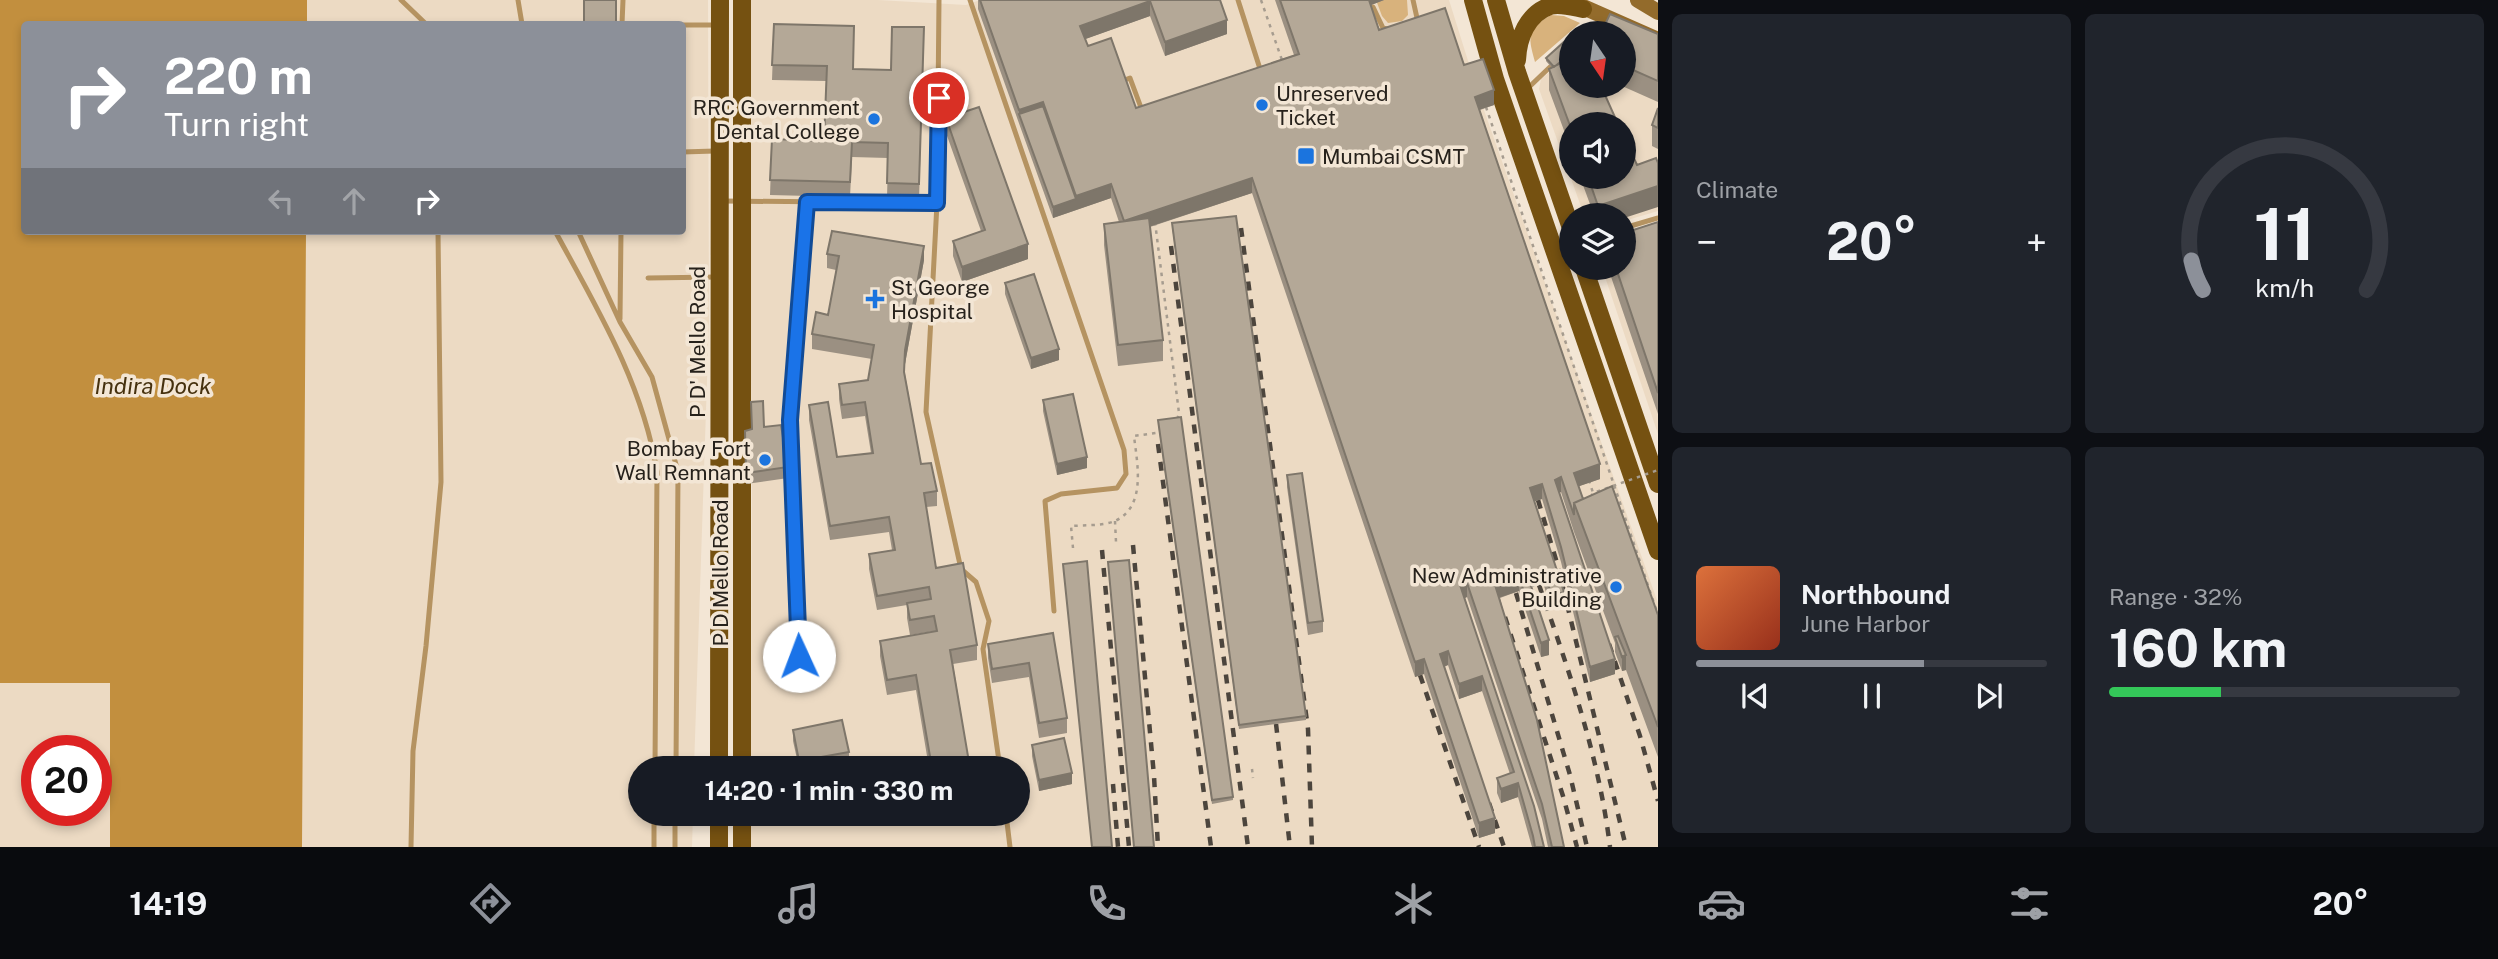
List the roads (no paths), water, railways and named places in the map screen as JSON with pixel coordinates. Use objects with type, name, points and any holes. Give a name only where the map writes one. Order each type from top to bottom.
[{"type":"main road","name":"P D' Mello Road","points":[[719,756],[720,0]]},
{"type":"main road","name":"P D Mello Road","points":[[742,0],[742,756]]},
{"type":"main road","points":[[1472,0],[1495,79],[1658,551]]},
{"type":"main road","points":[[1496,0],[1517,72],[1562,203]]},
{"type":"main road","points":[[1638,0],[1658,12]]},
{"type":"main road","points":[[1517,72],[1518,43],[1525,27],[1534,15],[1551,6],[1576,4],[1658,40]]},
{"type":"main road","points":[[1588,280],[1658,484]]},
{"type":"main road","points":[[719,826],[719,847]]},
{"type":"main road","points":[[742,826],[742,847]]},
{"type":"lane","points":[[401,0],[423,21]]},
{"type":"lane","points":[[518,0],[522,21]]},
{"type":"lane","points":[[622,0],[622,21]]},
{"type":"lane","points":[[939,0],[937,203],[926,412],[961,569],[976,582],[989,621],[984,649],[997,756]]},
{"type":"lane","points":[[970,0],[1124,450],[1126,474],[1118,488],[1061,495],[1045,501],[1054,611]]},
{"type":"lane","points":[[1238,0],[1262,72],[1250,76]]},
{"type":"lane","points":[[1409,26],[1417,18],[1413,0]]},
{"type":"lane","points":[[1373,7],[1383,28],[1401,28]]},
{"type":"lane","points":[[1602,21],[1605,18]]},
{"type":"lane","points":[[686,25],[719,25]]},
{"type":"lane","points":[[1524,91],[1550,67]]},
{"type":"lane","points":[[1121,81],[1130,78],[1143,113],[1154,109]]},
{"type":"lane","points":[[686,152],[718,151]]},
{"type":"lane","points":[[720,201],[937,203]]},
{"type":"lane","points":[[799,656],[790,420],[807,202]]},
{"type":"lane","points":[[1636,224],[1658,218]]},
{"type":"lane","points":[[411,847],[413,751],[441,482],[438,235]]},
{"type":"lane","points":[[557,235],[625,363],[651,436],[657,472],[655,756]]},
{"type":"lane","points":[[580,235],[620,322],[652,377],[678,472],[676,756]]},
{"type":"lane","points":[[620,322],[621,235]]},
{"type":"lane","points":[[648,278],[720,277]]},
{"type":"lane","points":[[654,826],[654,847]]},
{"type":"lane","points":[[675,826],[675,847]]},
{"type":"lane","points":[[1007,826],[1010,847]]},
{"type":"water","name":"Indira Dock","points":[[0,0],[307,0],[307,21],[21,21],[21,235],[306,235],[302,847],[110,847],[110,683],[0,683]]},
{"type":"railway","points":[[1241,228],[1308,729],[1312,847]]},
{"type":"railway","points":[[1171,246],[1248,847]]},
{"type":"railway","points":[[1158,444],[1211,847]]},
{"type":"railway","points":[[1538,500],[1557,563],[1626,847]]},
{"type":"railway","points":[[1133,545],[1158,847]]},
{"type":"railway","points":[[1102,550],[1129,847]]},
{"type":"railway","points":[[1539,585],[1591,747],[1610,847]]},
{"type":"railway","points":[[1516,593],[1570,775],[1587,847]]},
{"type":"railway","points":[[1505,617],[1577,847]]},
{"type":"railway","points":[[1609,644],[1640,736],[1658,801]]},
{"type":"railway","points":[[1420,675],[1479,847]]},
{"type":"railway","points":[[1274,706],[1290,847]]},
{"type":"railway","points":[[1113,784],[1118,847]]},
{"type":"railway","points":[[1489,803],[1504,847]]},
{"type":"place","name":"Unreserved Ticket","points":[[1262,105]]},
{"type":"place","name":"RRC Government Dental College","points":[[874,119]]},
{"type":"place","name":"Mumbai CSMT","points":[[1306,156]]},
{"type":"place","name":"St George Hospital","points":[[875,299]]},
{"type":"place","name":"Bombay Fort Wall Remnant","points":[[765,460]]},
{"type":"place","name":"New Administrative Building","points":[[1616,587]]}]
